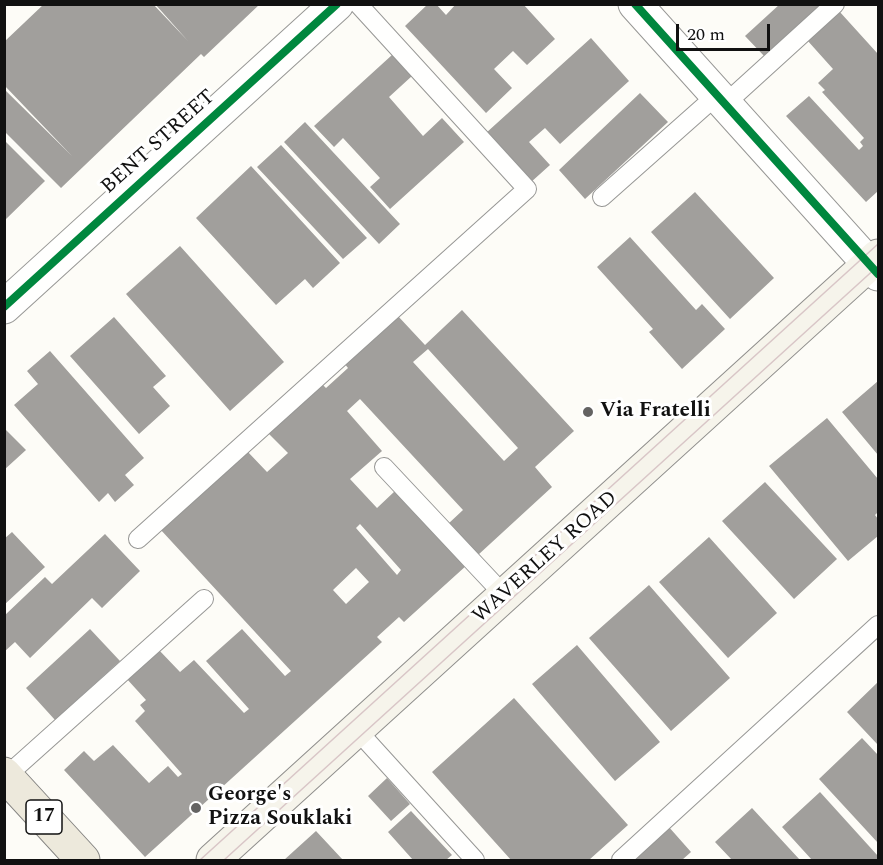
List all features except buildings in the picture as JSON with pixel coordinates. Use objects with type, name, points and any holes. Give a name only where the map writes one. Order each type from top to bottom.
[{"type":"main road","name":"WAVERLEY ROAD","points":[[213,861],[356,729],[875,265]]},
{"type":"main road","name":"17","points":[[5,776],[83,861]]},
{"type":"street","name":"BENT STREET","points":[[4,307],[337,4]]},
{"type":"street","points":[[635,4],[875,265]]},
{"type":"lane","points":[[138,539],[527,189],[358,4]]},
{"type":"lane","points":[[602,197],[835,4]]},
{"type":"lane","points":[[384,467],[505,596]]},
{"type":"lane","points":[[5,776],[204,598]]},
{"type":"lane","points":[[621,861],[879,625]]},
{"type":"lane","points":[[356,729],[476,861]]},
{"type":"tram line","points":[[200,860],[878,244]]},
{"type":"tram line","points":[[224,860],[878,266]]},
{"type":"cycle path","points":[[4,307],[337,4]]},
{"type":"cycle path","points":[[635,4],[878,274]]},
{"type":"place","name":"Via Fratelli","points":[[588,412]]},
{"type":"place","name":"George's Pizza Souklaki","points":[[196,808]]}]
